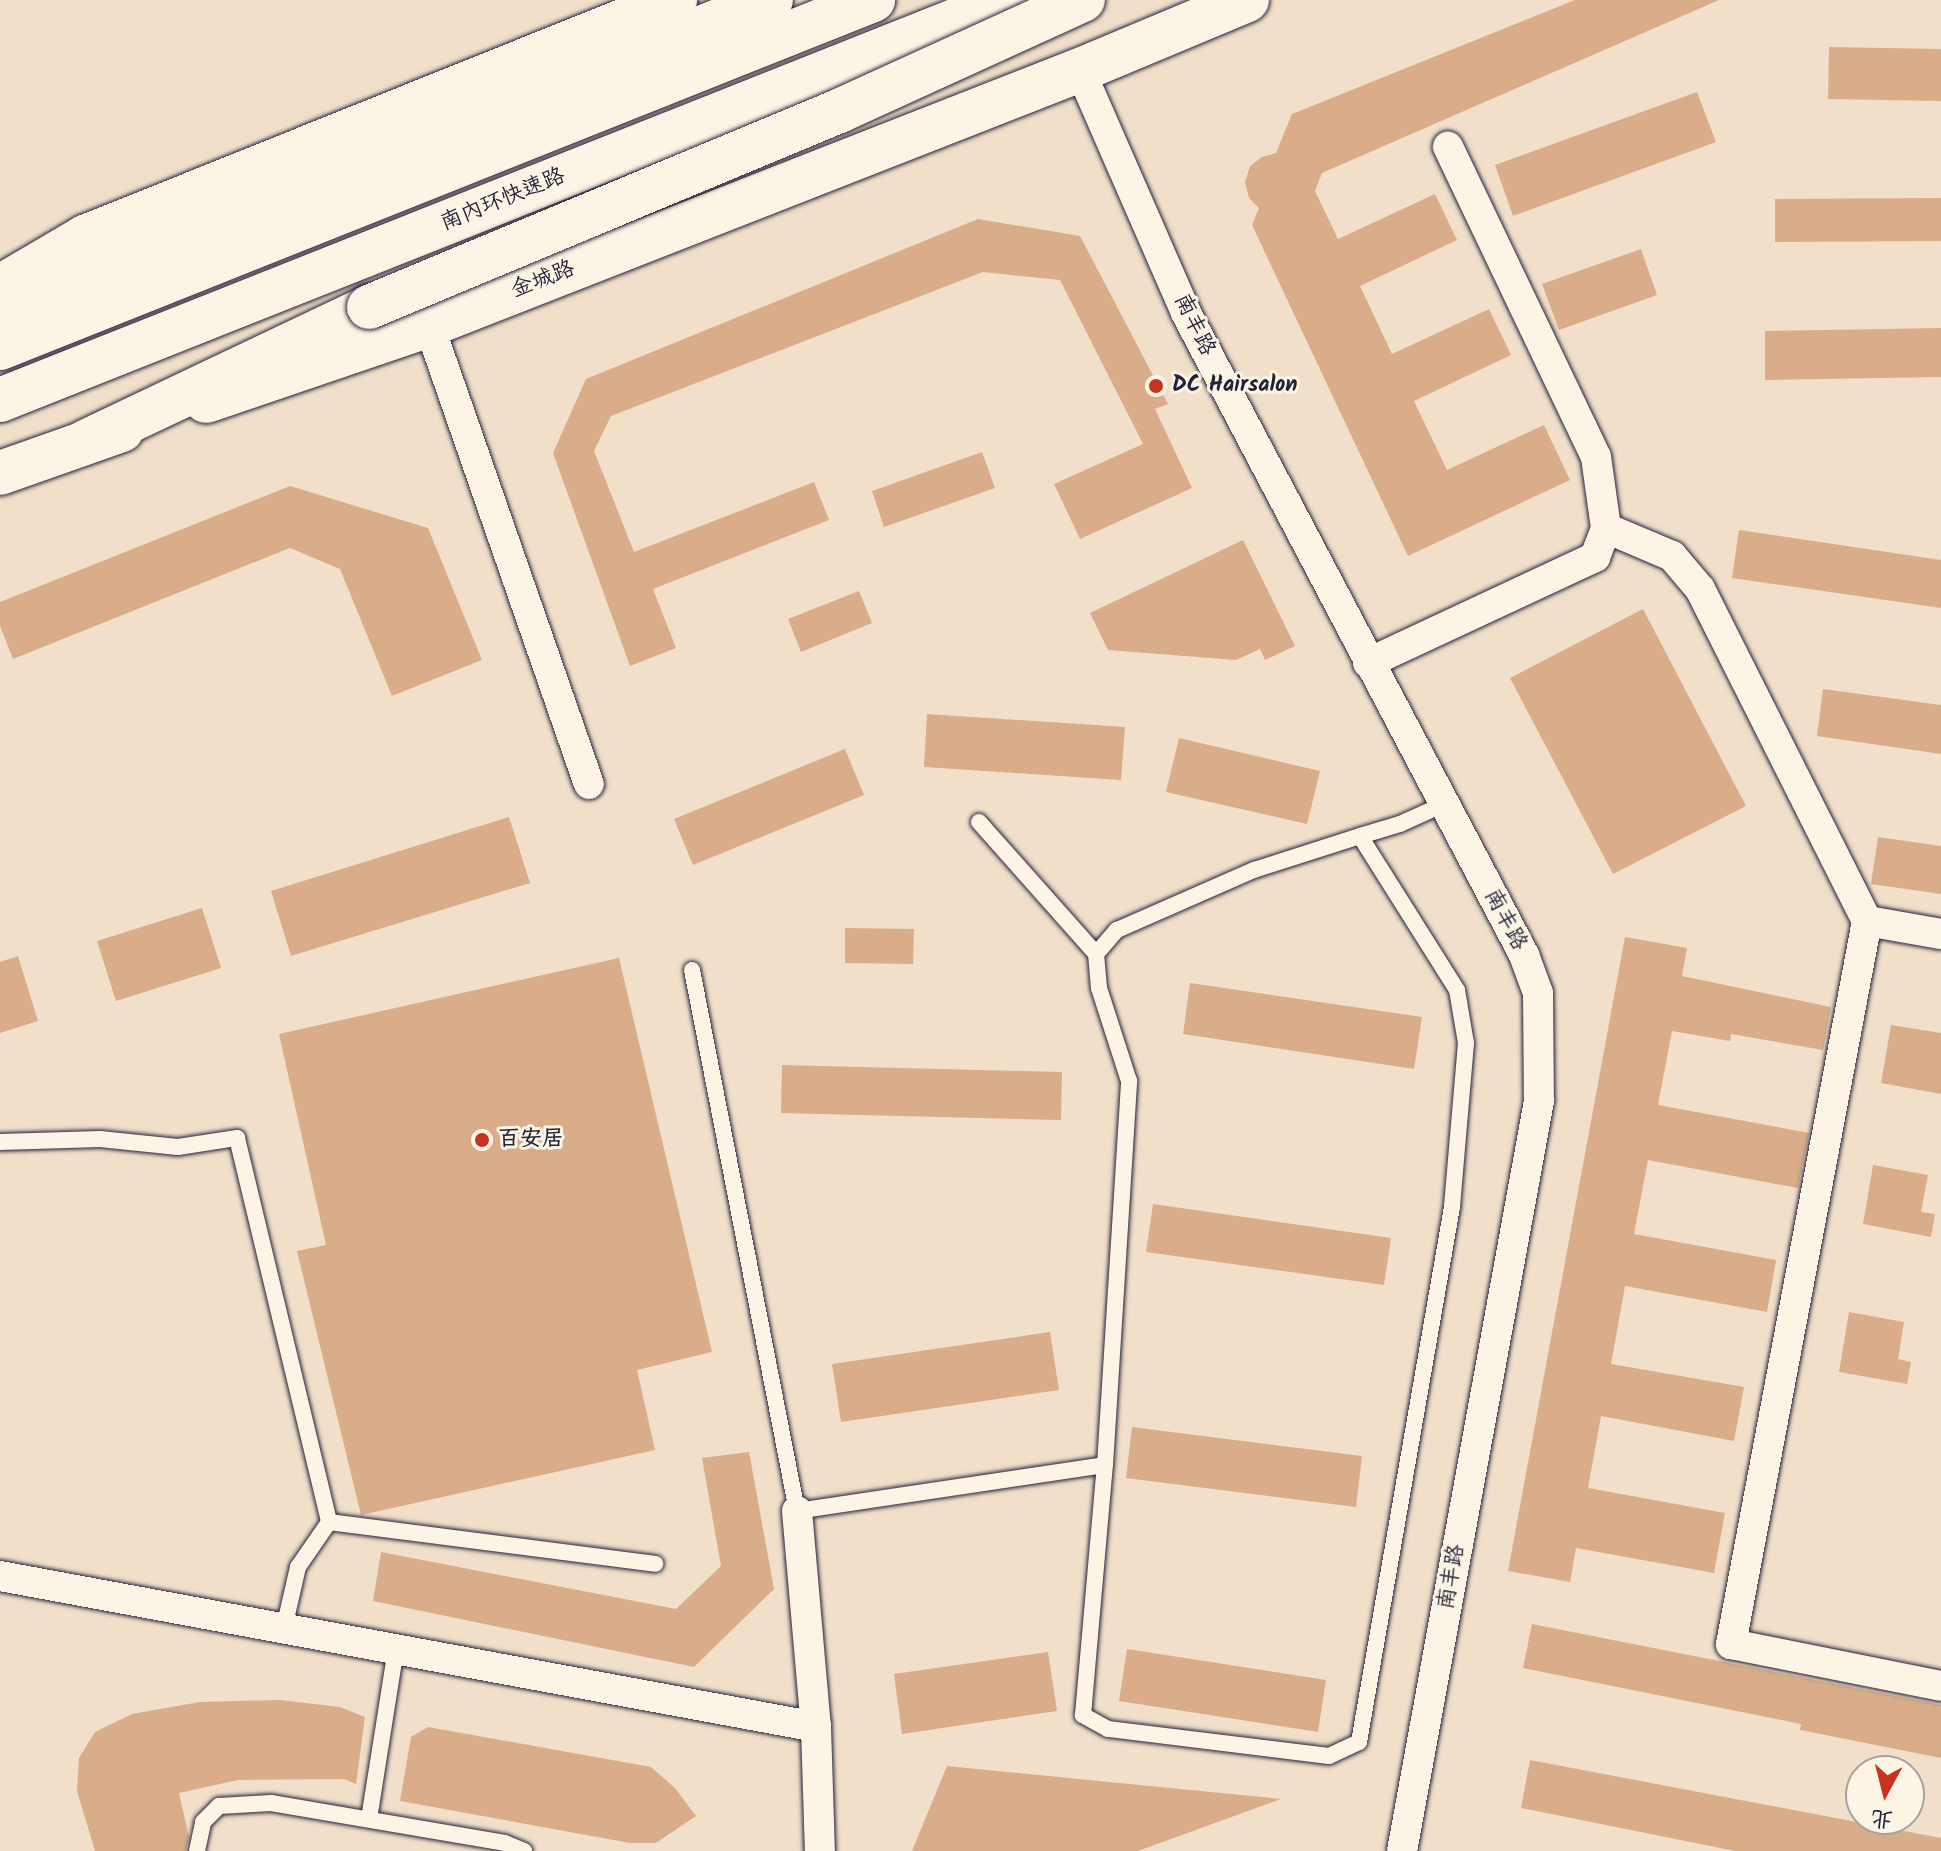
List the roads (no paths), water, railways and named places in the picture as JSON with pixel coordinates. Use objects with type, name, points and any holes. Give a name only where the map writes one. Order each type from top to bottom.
[{"type":"main road","points":[[0,287],[85,237],[675,0]]},
{"type":"main road","points":[[0,305],[771,0]]},
{"type":"main road","points":[[0,348],[873,0]]},
{"type":"main road","name":"南内环快速路","points":[[0,400],[1007,0]]},
{"type":"main road","points":[[85,442],[369,307],[839,111],[1083,0]]},
{"type":"main road","name":"金城路","points":[[0,473],[429,325],[1080,70],[1247,0]]},
{"type":"street","name":"南丰路","points":[[1080,70],[1186,313],[1442,805],[1524,955],[1538,993],[1539,1101],[1402,1851]]},
{"type":"street","points":[[1368,663],[1595,557],[1606,528],[1596,457],[1448,147]]},
{"type":"street","points":[[429,325],[589,784]]},
{"type":"street","points":[[1606,528],[1672,556],[1700,589],[1867,921],[1731,1644],[1941,1686]]},
{"type":"street","points":[[1867,921],[1941,934]]},
{"type":"street","points":[[797,1511],[816,1727],[820,1851]]},
{"type":"street","points":[[0,1576],[816,1727]]},
{"type":"lane","points":[[1096,954],[1117,930],[1254,870],[1400,824],[1442,805]]},
{"type":"lane","points":[[979,822],[1096,954],[1099,988],[1129,1081],[1105,1465],[1083,1715],[1108,1729],[1329,1756],[1359,1742],[1452,1207],[1466,1043],[1457,990],[1360,836]]},
{"type":"lane","points":[[692,970],[797,1511],[1105,1465]]},
{"type":"lane","points":[[0,1142],[100,1139],[178,1147],[237,1138],[329,1522],[298,1567],[284,1628]]},
{"type":"lane","points":[[329,1522],[655,1564]]},
{"type":"lane","points":[[369,1819],[396,1649]]},
{"type":"lane","points":[[197,1851],[203,1822],[219,1806],[271,1803],[505,1843],[524,1851]]},
{"type":"place","name":"DC Hairsalon","points":[[1156,386]]},
{"type":"place","name":"百安居","points":[[482,1140]]}]
